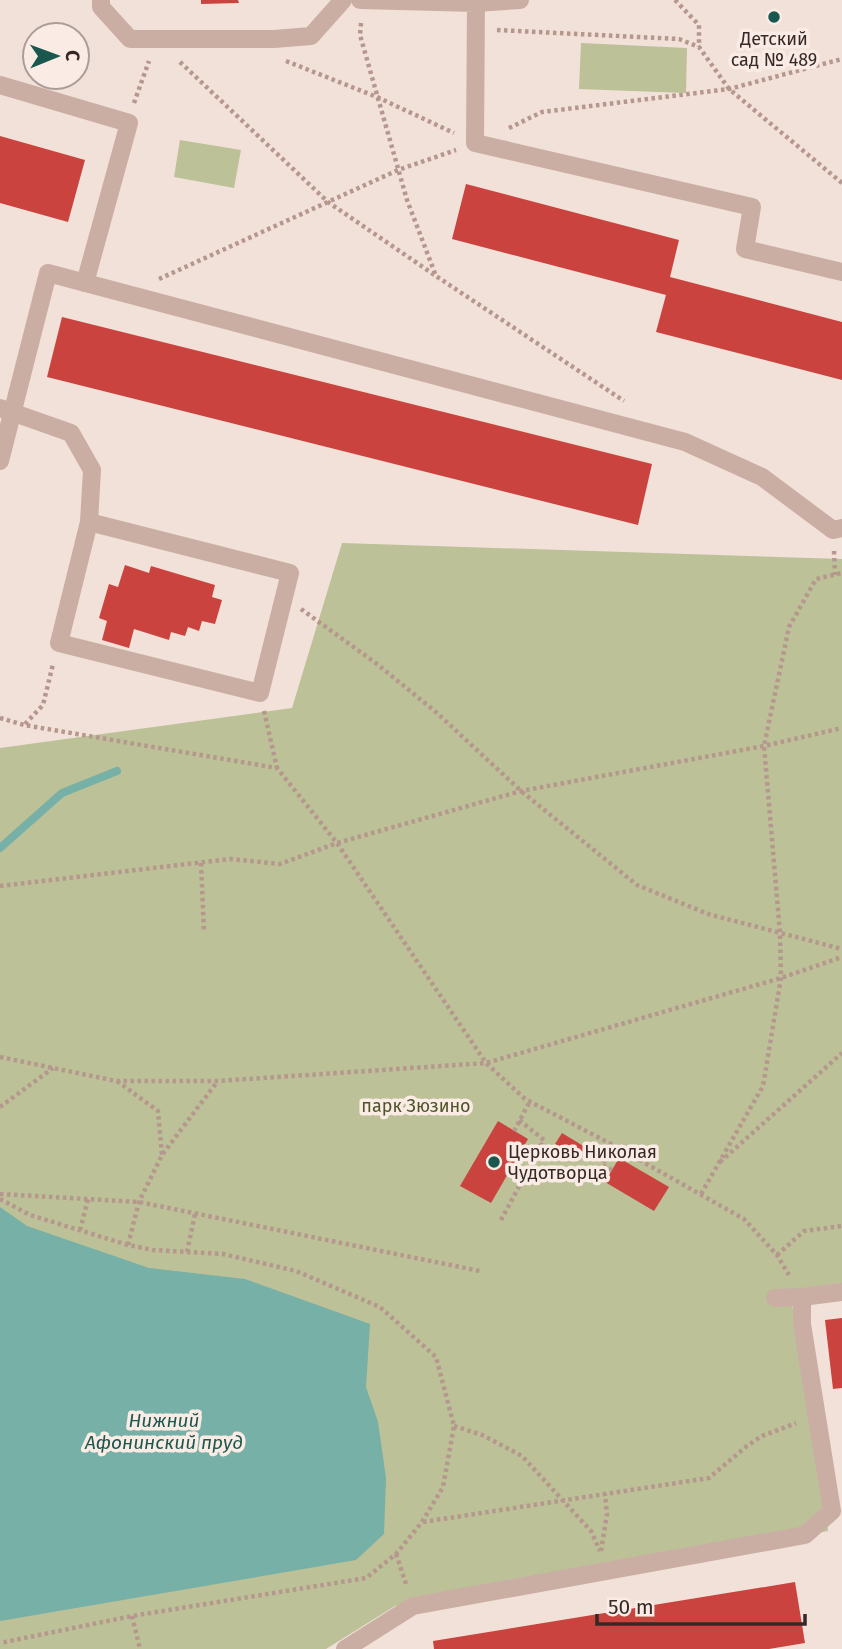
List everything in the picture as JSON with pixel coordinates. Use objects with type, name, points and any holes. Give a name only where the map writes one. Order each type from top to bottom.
[{"type":"lane","points":[[101,0],[101,7],[130,38],[274,39],[311,36],[343,0]]},
{"type":"lane","points":[[361,0],[476,3],[520,0]]},
{"type":"lane","points":[[476,3],[475,144],[752,207],[745,249],[842,272]]},
{"type":"lane","points":[[0,85],[129,122],[85,283]]},
{"type":"lane","points":[[0,461],[6,410],[48,273],[685,442],[762,477],[832,530],[842,528]]},
{"type":"lane","points":[[6,410],[71,432],[92,470],[89,522],[59,643],[260,693],[290,573],[89,522]]},
{"type":"lane","points":[[775,1298],[842,1292]]},
{"type":"lane","points":[[345,1649],[413,1606],[805,1535],[837,1511],[802,1324],[802,1297]]},
{"type":"path","points":[[361,0],[360,35],[407,200],[436,276]]},
{"type":"path","points":[[675,0],[699,25],[699,47]]},
{"type":"path","points":[[475,29],[679,39],[699,47],[729,89],[842,183]]},
{"type":"path","points":[[156,38],[328,202],[629,404]]},
{"type":"path","points":[[274,39],[286,62],[377,97],[475,144]]},
{"type":"path","points":[[126,294],[398,170],[475,144],[542,112],[729,89],[842,59]]},
{"type":"path","points":[[134,104],[142,85]]},
{"type":"path","points":[[701,1194],[763,1086],[781,978],[780,933],[764,746],[789,627],[816,579],[842,573]]},
{"type":"path","points":[[284,596],[377,664],[437,713],[521,791],[636,885],[708,914],[842,949]]},
{"type":"path","points":[[24,725],[43,705],[59,643]]},
{"type":"path","points":[[260,693],[277,768],[337,843],[486,1063],[525,1100],[613,1145],[744,1219],[777,1255],[802,1297]]},
{"type":"path","points":[[0,718],[24,725],[277,768]]},
{"type":"path","points":[[0,886],[230,859],[279,864],[337,843],[521,791],[764,746],[842,728]]},
{"type":"path","points":[[201,863],[204,932]]},
{"type":"path","points":[[0,1057],[116,1081],[218,1081],[486,1063],[781,978],[842,957]]},
{"type":"path","points":[[717,1165],[842,1053]]},
{"type":"path","points":[[0,1107],[54,1068]]},
{"type":"path","points":[[116,1081],[158,1111],[163,1155]]},
{"type":"path","points":[[128,1245],[139,1202],[163,1155],[218,1081]]},
{"type":"path","points":[[514,1131],[528,1105],[525,1100]]},
{"type":"path","points":[[501,1220],[544,1140],[519,1121]]},
{"type":"path","points":[[612,1170],[602,1165],[613,1145]]},
{"type":"path","points":[[0,1197],[139,1202],[480,1271]]},
{"type":"path","points":[[0,1197],[30,1214],[128,1245],[153,1250],[223,1254],[296,1271],[380,1307],[436,1357],[454,1426],[443,1487],[422,1522],[396,1554],[366,1578],[132,1616],[0,1643]]},
{"type":"path","points":[[80,1230],[88,1199]]},
{"type":"path","points":[[187,1252],[195,1214]]},
{"type":"path","points":[[777,1255],[804,1231],[842,1226]]},
{"type":"path","points":[[422,1522],[709,1478],[762,1436],[800,1421]]},
{"type":"path","points":[[454,1426],[482,1435],[522,1456],[591,1531],[601,1551],[603,1563]]},
{"type":"path","points":[[601,1551],[607,1514],[605,1494]]},
{"type":"path","points":[[396,1554],[413,1606]]},
{"type":"path","points":[[132,1616],[140,1649]]},
{"type":"green space","points":[[581,43],[687,48],[686,93],[579,89]]},
{"type":"green space","points":[[180,140],[241,150],[234,188],[174,177]]},
{"type":"green space","name":"парк Зюзино","points":[[342,543],[842,559],[842,1283],[790,1291],[828,1531],[395,1606],[326,1649],[0,1649],[0,748],[292,708]]},
{"type":"water","name":"Нижний Афонинский пруд","points":[[0,1207],[27,1226],[149,1268],[245,1279],[370,1324],[366,1387],[378,1422],[386,1478],[384,1534],[356,1560],[0,1621]]},
{"type":"building","points":[[201,0],[238,0],[239,3],[201,4]]},
{"type":"building","points":[[0,136],[85,160],[68,222],[0,203]]},
{"type":"building","points":[[466,184],[679,240],[670,277],[842,322],[842,380],[656,332],[666,295],[452,239]]},
{"type":"building","points":[[62,317],[652,464],[638,525],[47,377]]},
{"type":"building","points":[[125,565],[149,573],[151,566],[215,585],[212,597],[222,600],[215,624],[202,621],[199,631],[188,627],[185,636],[171,632],[169,640],[134,629],[129,648],[102,640],[107,621],[99,618],[109,584],[118,587]]},
{"type":"building","name":"Церковь Николая Чудотворца","points":[[498,1121],[528,1139],[491,1203],[460,1186]]},
{"type":"building","points":[[562,1133],[585,1147],[578,1159],[555,1144]]},
{"type":"building","points":[[619,1158],[669,1187],[654,1211],[605,1182]]},
{"type":"building","points":[[842,1318],[842,1388],[833,1389],[825,1320]]},
{"type":"building","points":[[795,1582],[805,1643],[769,1649],[434,1649],[433,1641]]},
{"type":"waterway","points":[[0,848],[62,793],[117,771]]},
{"type":"place","name":"Детский сад № 489","points":[[774,17]]},
{"type":"place","name":"Церковь Николая Чудотворца","points":[[494,1162]]}]
